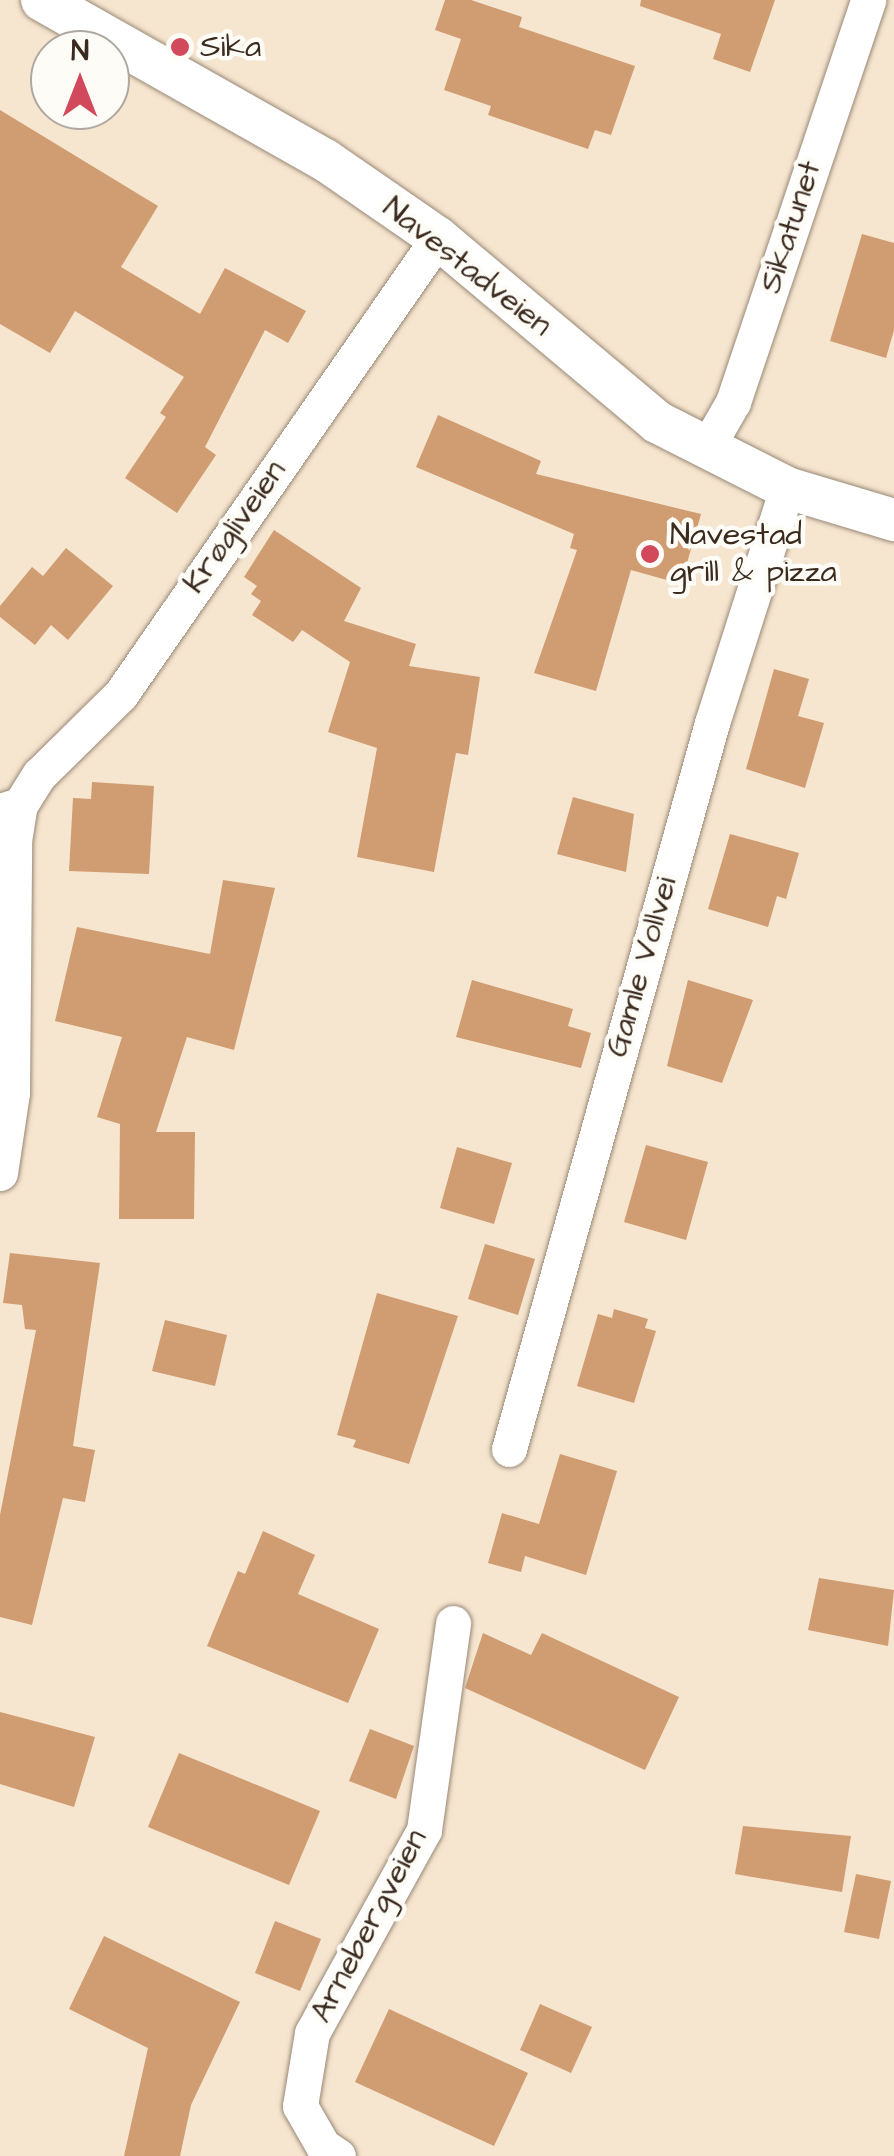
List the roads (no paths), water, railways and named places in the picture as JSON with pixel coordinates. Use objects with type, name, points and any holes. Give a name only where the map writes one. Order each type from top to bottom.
[{"type":"street","name":"Navestadveien","points":[[42,0],[247,113],[438,238],[657,422],[786,488],[894,520]]},
{"type":"street","name":"Sikatunet","points":[[706,449],[733,402],[868,0]]},
{"type":"street","name":"Krøgliveien","points":[[0,1173],[12,1094],[14,841],[10,808],[121,694],[438,238]]},
{"type":"street","name":"Gamle Vollvei","points":[[509,1450],[712,723],[786,488]]},
{"type":"street","name":"Arnebergveien","points":[[338,2156],[323,2146],[300,2106],[312,2032],[424,1830],[453,1623]]},
{"type":"place","name":"Sika","points":[[180,47]]},
{"type":"place","name":"Navestad grill & pizza","points":[[650,554]]}]
